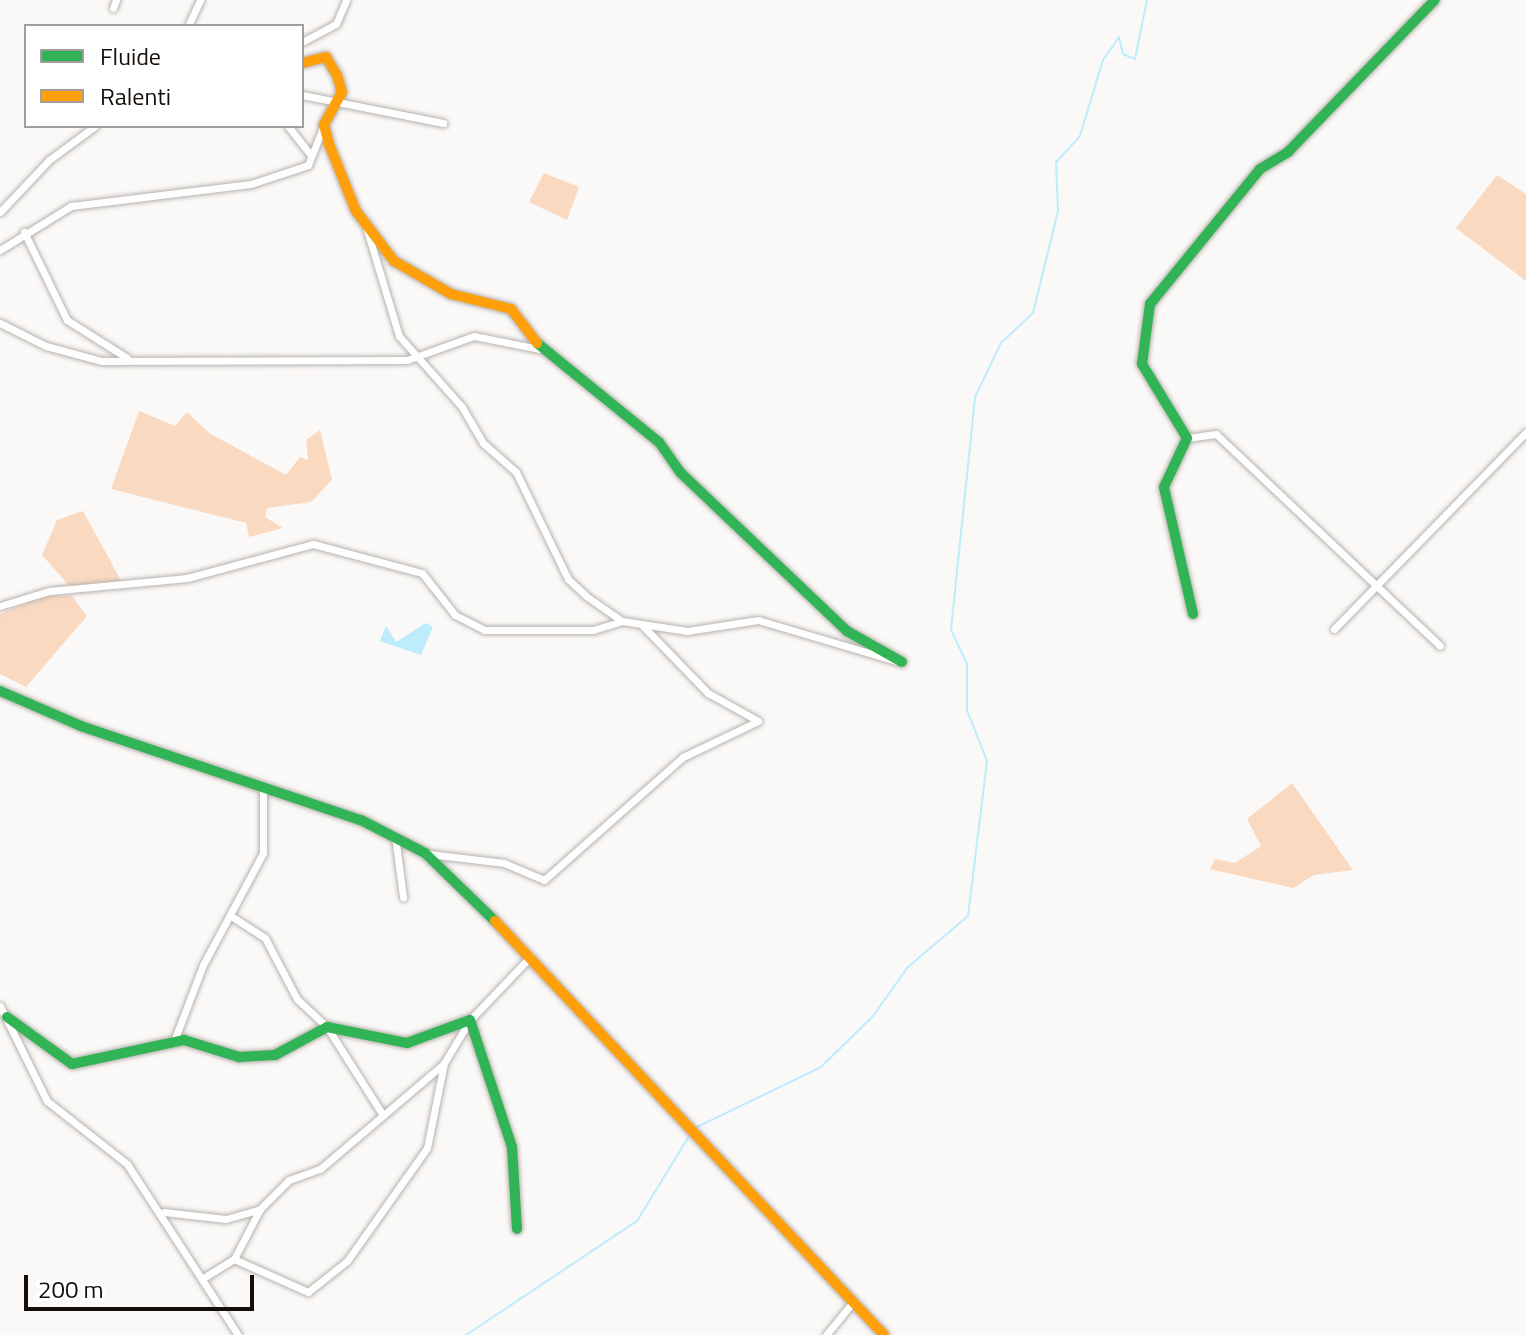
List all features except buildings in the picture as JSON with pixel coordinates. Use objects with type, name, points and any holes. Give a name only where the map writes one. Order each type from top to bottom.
[{"type":"street","points":[[189,24],[200,0]]},
{"type":"street","points":[[304,41],[336,24],[346,0]]},
{"type":"street","points":[[1187,438],[1142,364],[1150,304],[1260,169],[1288,152],[1435,0]]},
{"type":"street","points":[[0,250],[24,232],[71,206],[251,184],[308,165],[331,106],[342,92],[327,59],[304,63]]},
{"type":"street","points":[[304,96],[331,106],[443,123]]},
{"type":"street","points":[[324,125],[367,230],[391,317],[415,357],[516,472],[568,579],[622,621],[687,631],[758,620],[902,662]]},
{"type":"street","points":[[0,212],[93,128]]},
{"type":"street","points":[[290,128],[310,154]]},
{"type":"street","points":[[367,230],[394,261],[434,286],[511,309],[541,350],[659,442],[681,473],[847,631],[902,662]]},
{"type":"street","points":[[24,232],[67,320],[133,360]]},
{"type":"street","points":[[0,323],[46,346],[102,361],[415,357],[474,336],[541,350]]},
{"type":"street","points":[[1334,629],[1526,432]]},
{"type":"street","points":[[1187,438],[1216,434],[1440,646]]},
{"type":"street","points":[[1187,438],[1164,487],[1193,614]]},
{"type":"street","points":[[0,606],[49,591],[187,578],[313,544],[422,573],[455,615],[484,630],[593,630],[622,621]]},
{"type":"street","points":[[425,853],[504,863],[544,880],[683,757],[758,721],[708,693],[642,625]]},
{"type":"street","points":[[0,691],[81,726],[263,786],[395,835],[425,853],[531,956],[663,1107],[740,1176],[884,1335]]},
{"type":"street","points":[[174,1041],[263,853],[263,786]]},
{"type":"street","points":[[395,835],[403,897]]},
{"type":"street","points":[[231,916],[260,932],[297,999],[327,1027],[381,1112]]},
{"type":"street","points":[[234,1259],[308,1292],[347,1261],[427,1148],[444,1063],[470,1020],[531,956]]},
{"type":"street","points":[[0,1006],[47,1101],[110,1146],[164,1212],[238,1335]]},
{"type":"street","points":[[7,1017],[54,1045],[68,1064],[174,1041],[249,1058],[288,1052],[327,1027],[407,1043],[470,1020]]},
{"type":"street","points":[[470,1020],[512,1147],[517,1229]]},
{"type":"street","points":[[205,1277],[234,1259],[260,1209],[289,1180],[320,1169],[381,1112],[444,1063]]},
{"type":"street","points":[[164,1212],[226,1219],[260,1209]]},
{"type":"street","points":[[826,1335],[853,1302]]},
{"type":"shaded area","points":[[544,173],[579,187],[567,220],[529,202]]},
{"type":"shaded area","points":[[1497,175],[1526,194],[1526,281],[1456,228]]},
{"type":"shaded area","points":[[139,411],[175,426],[187,412],[209,433],[286,475],[300,457],[308,460],[306,440],[320,430],[332,480],[311,502],[267,508],[265,517],[283,528],[249,537],[246,523],[111,489]]},
{"type":"shaded area","points":[[83,511],[124,586],[72,589],[42,555],[57,520]]},
{"type":"shaded area","points":[[45,596],[72,596],[87,616],[26,687],[0,674],[0,614]]},
{"type":"shaded area","points":[[1292,783],[1353,870],[1314,875],[1293,888],[1210,869],[1215,859],[1235,863],[1261,846],[1247,819]]},
{"type":"water","points":[[426,623],[433,627],[421,655],[380,641],[386,626],[396,642]]},
{"type":"waterway","points":[[695,1128],[821,1067],[873,1016],[908,967],[968,916],[987,761],[967,710],[967,664],[951,630],[975,397],[1001,343],[1033,313],[1058,211],[1056,162],[1080,136],[1103,60],[1119,37],[1123,54],[1135,59],[1147,0]]},
{"type":"waterway","points":[[466,1335],[637,1221],[689,1136]]},
{"type":"traffic: fast","points":[[1193,614],[1164,487],[1187,438],[1142,364],[1150,304],[1260,169],[1288,152],[1435,0]]},
{"type":"traffic: fast","points":[[537,343],[659,442],[681,473],[847,631],[902,662]]},
{"type":"traffic: fast","points":[[0,691],[81,726],[361,820],[425,853],[495,921]]},
{"type":"traffic: fast","points":[[7,1017],[72,1064],[184,1040],[239,1057],[275,1055],[327,1027],[407,1043],[470,1020],[512,1147],[517,1229]]},
{"type":"traffic: slow","points":[[304,62],[326,57],[337,75],[342,92],[324,125],[329,144],[356,211],[394,261],[451,294],[511,309],[537,343]]},
{"type":"traffic: slow","points":[[495,921],[884,1335]]}]
